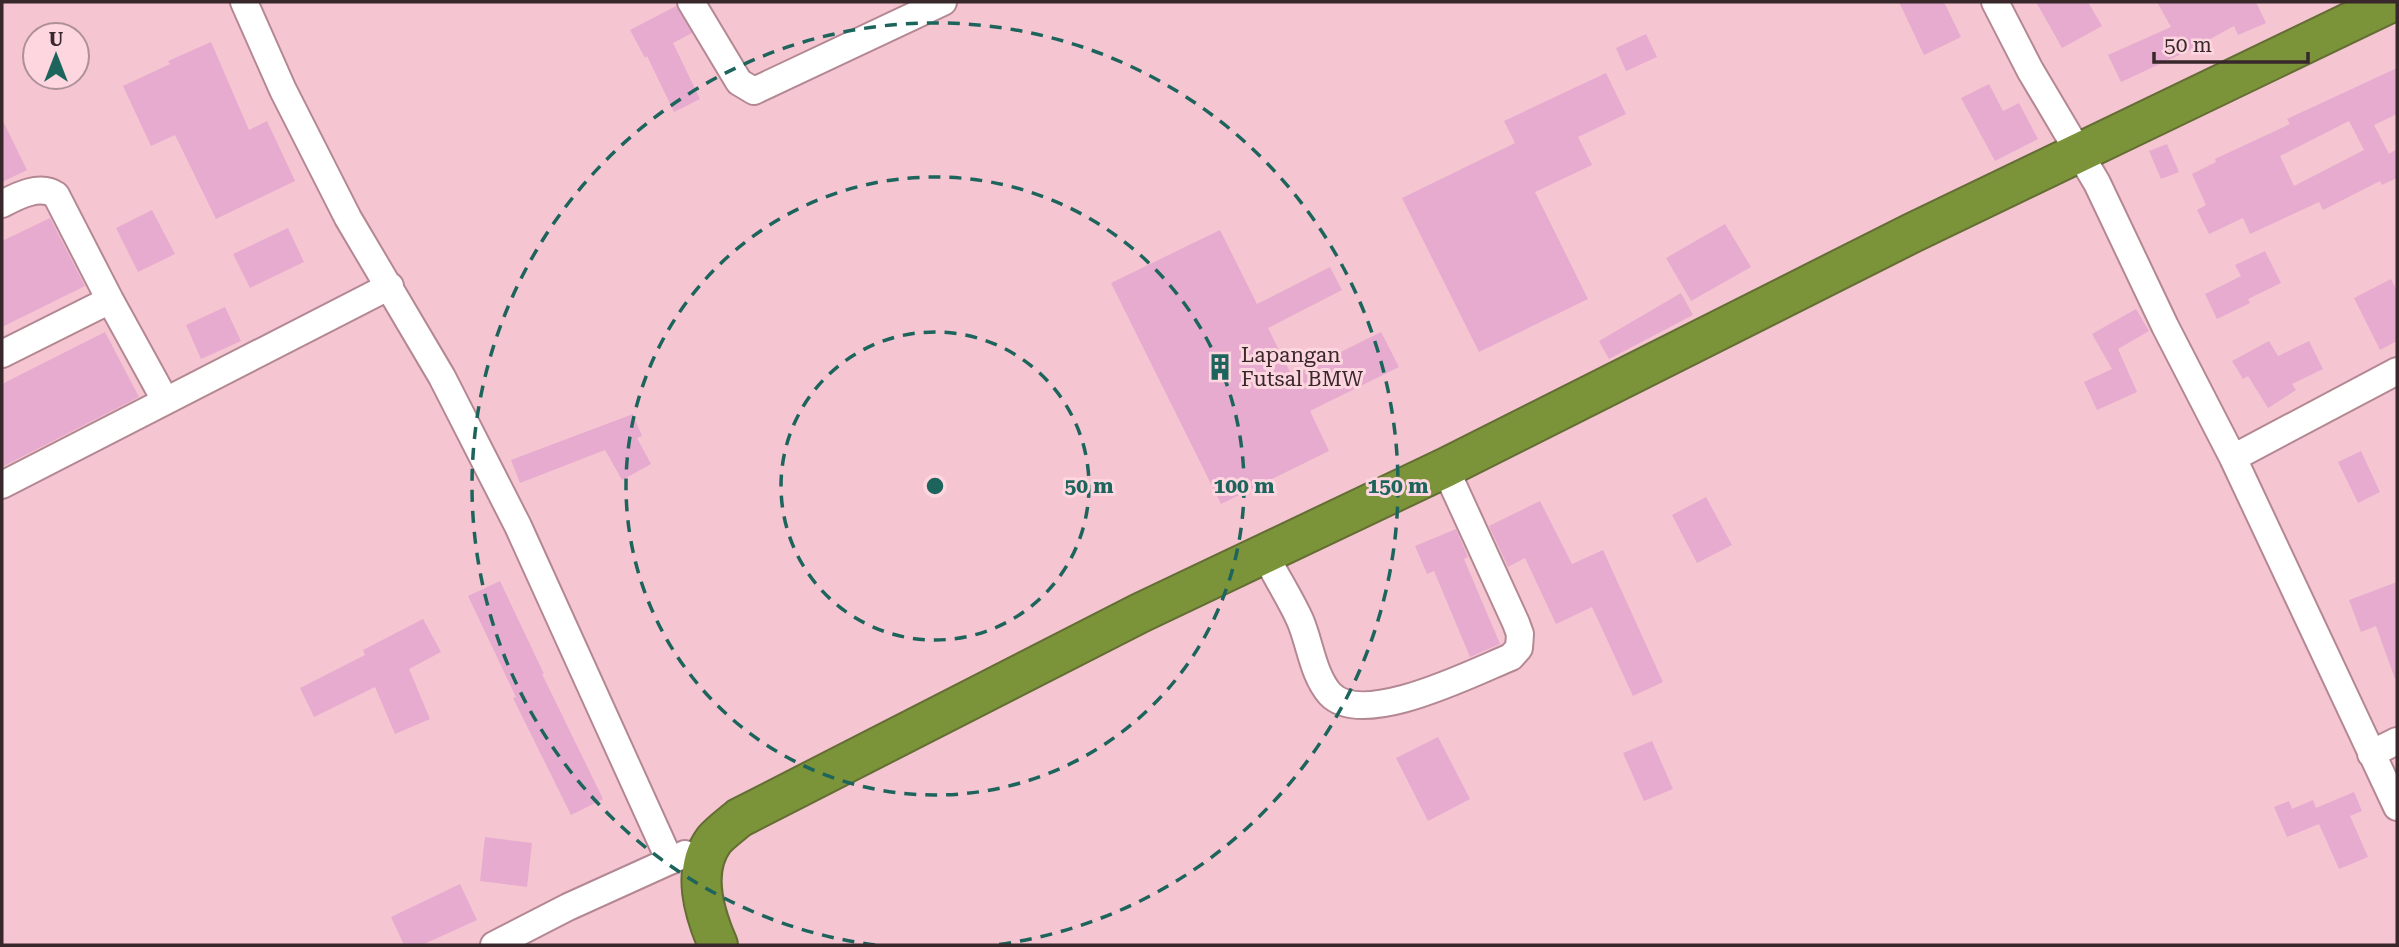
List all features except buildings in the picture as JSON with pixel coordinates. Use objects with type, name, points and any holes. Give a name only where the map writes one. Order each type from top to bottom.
[{"type":"highway","points":[[718,945],[701,886],[704,861],[715,840],[738,818],[811,779],[929,723],[1140,613],[1445,468],[2078,152],[2392,2]]},
{"type":"street","points":[[244,2],[283,90],[348,218],[442,377],[518,526],[670,861]]},
{"type":"street","points":[[691,2],[739,82],[754,91],[943,2]]},
{"type":"street","points":[[1995,2],[2030,70],[2097,183],[2165,326],[2233,458],[2397,807]]},
{"type":"street","points":[[2,204],[19,195],[33,192],[52,192],[56,195],[166,400]]},
{"type":"street","points":[[2,485],[390,286]]},
{"type":"street","points":[[2,354],[110,300]]},
{"type":"street","points":[[2233,458],[2397,370]]},
{"type":"street","points":[[1265,554],[1301,622],[1326,689],[1338,699],[1361,704],[1381,705],[1396,702],[1511,657],[1519,648],[1520,634],[1488,558],[1445,468]]},
{"type":"street","points":[[2371,754],[2397,741]]},
{"type":"street","points":[[494,945],[568,907],[715,840]]},
{"type":"place","name":"Lapangan Futsal BMW","points":[[1220,367]]}]
